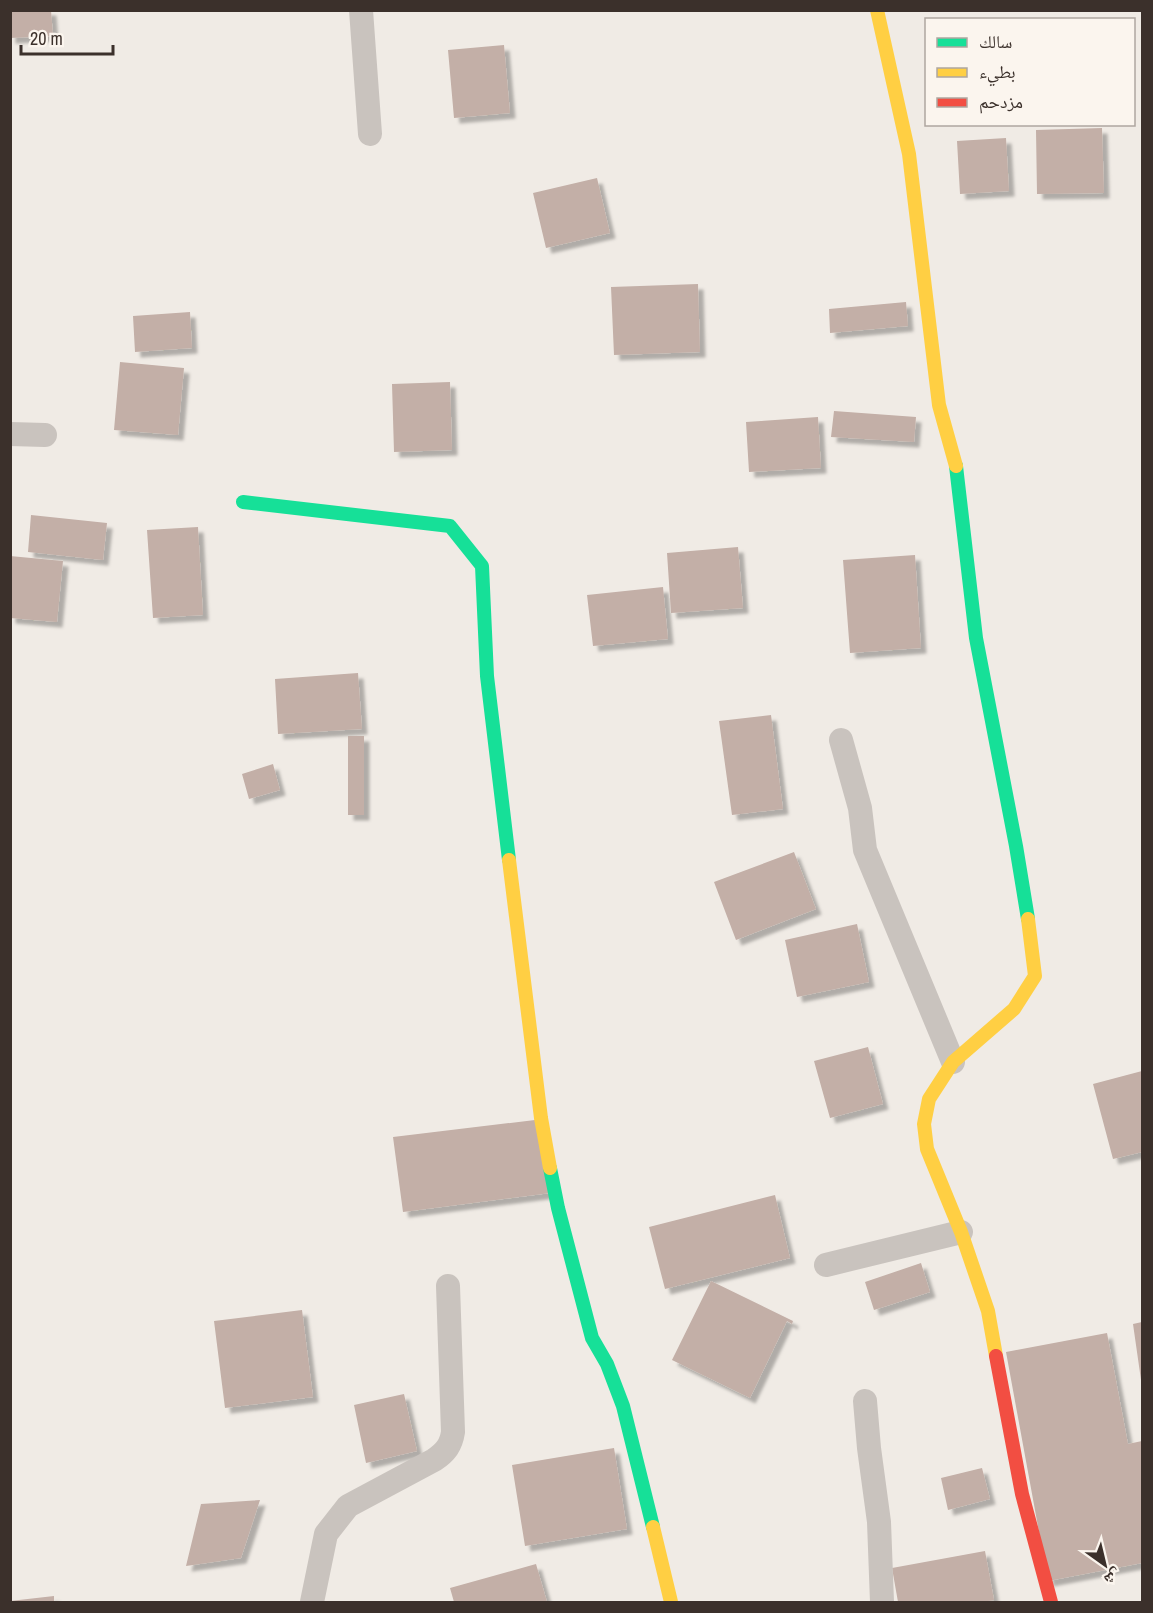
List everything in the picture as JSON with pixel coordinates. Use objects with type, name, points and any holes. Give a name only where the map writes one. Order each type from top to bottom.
[{"type":"street","points":[[361,10],[370,134]]},
{"type":"street","points":[[877,10],[909,154],[939,405],[955,461],[976,638],[1016,846],[1035,976],[1014,1009],[952,1062],[929,1099],[924,1124],[927,1149],[962,1232],[988,1311],[1022,1494],[1051,1602]]},
{"type":"street","points":[[10,434],[45,435]]},
{"type":"street","points":[[243,502],[450,526],[482,566],[487,676],[541,1118],[558,1208],[592,1338],[607,1364],[623,1406],[670,1602]]},
{"type":"street","points":[[841,740],[860,808],[865,850],[952,1062]]},
{"type":"street","points":[[826,1265],[962,1232]]},
{"type":"street","points":[[312,1602],[326,1534],[348,1506],[444,1454],[451,1443],[453,1431],[448,1286]]},
{"type":"street","points":[[865,1401],[879,1522],[882,1602]]},
{"type":"building","points":[[10,10],[51,10],[53,36],[10,38]]},
{"type":"building","points":[[504,45],[510,113],[454,118],[448,50]]},
{"type":"building","points":[[1102,128],[1104,193],[1037,194],[1036,130]]},
{"type":"building","points":[[1006,138],[1009,191],[960,194],[957,141]]},
{"type":"building","points":[[597,178],[610,233],[546,248],[533,193]]},
{"type":"building","points":[[698,284],[700,352],[614,355],[611,287]]},
{"type":"building","points":[[906,302],[908,326],[830,333],[829,309]]},
{"type":"building","points":[[190,312],[192,348],[135,352],[133,316]]},
{"type":"building","points":[[120,362],[184,368],[178,435],[114,430]]},
{"type":"building","points":[[450,382],[452,450],[394,452],[392,384]]},
{"type":"building","points":[[834,411],[916,417],[914,442],[831,437]]},
{"type":"building","points":[[818,417],[821,468],[749,472],[746,422]]},
{"type":"building","points":[[31,515],[107,523],[103,560],[28,552]]},
{"type":"building","points":[[198,527],[203,615],[153,618],[147,530]]},
{"type":"building","points":[[738,547],[743,608],[671,613],[667,553]]},
{"type":"building","points":[[915,555],[921,648],[850,653],[843,560]]},
{"type":"building","points":[[10,556],[63,561],[57,622],[10,618]]},
{"type":"building","points":[[663,587],[668,639],[593,646],[587,595]]},
{"type":"building","points":[[358,673],[362,729],[278,734],[275,679]]},
{"type":"building","points":[[771,715],[783,809],[732,815],[719,721]]},
{"type":"building","points":[[348,736],[364,736],[364,815],[348,815]]},
{"type":"building","points":[[273,764],[280,790],[249,799],[242,774]]},
{"type":"building","points":[[794,852],[816,909],[736,940],[714,882]]},
{"type":"building","points":[[857,924],[869,982],[797,997],[785,940]]},
{"type":"building","points":[[868,1047],[883,1104],[830,1118],[814,1061]]},
{"type":"building","points":[[1142,1071],[1142,1152],[1113,1159],[1093,1084]]},
{"type":"building","points":[[535,1120],[550,1193],[403,1212],[393,1137]]},
{"type":"building","points":[[775,1195],[790,1258],[665,1289],[649,1227]]},
{"type":"building","points":[[921,1263],[930,1292],[874,1310],[865,1282]]},
{"type":"building","points":[[711,1281],[793,1321],[792,1324],[787,1321],[750,1398],[672,1360]]},
{"type":"building","points":[[302,1310],[313,1397],[225,1408],[214,1321]]},
{"type":"building","points":[[1142,1322],[1142,1380],[1141,1380],[1133,1324]]},
{"type":"building","points":[[1107,1333],[1128,1444],[1142,1441],[1142,1563],[1048,1581],[1006,1352]]},
{"type":"building","points":[[404,1394],[417,1451],[366,1463],[354,1405]]},
{"type":"building","points":[[614,1448],[627,1529],[525,1546],[512,1465]]},
{"type":"building","points":[[982,1468],[990,1499],[948,1510],[941,1478]]},
{"type":"building","points":[[260,1500],[241,1558],[186,1566],[201,1504]]},
{"type":"building","points":[[985,1551],[994,1600],[898,1602],[892,1568]]},
{"type":"building","points":[[536,1564],[547,1602],[454,1602],[450,1588]]},
{"type":"building","points":[[54,1596],[54,1602],[10,1602],[10,1601]]},
{"type":"traffic: fast","points":[[956,466],[976,638],[1028,919]]},
{"type":"traffic: fast","points":[[243,502],[450,526],[482,566],[487,676],[509,860]]},
{"type":"traffic: fast","points":[[550,1168],[558,1208],[592,1338],[607,1364],[623,1406],[653,1527]]},
{"type":"traffic: slow","points":[[877,10],[909,154],[939,405],[956,466]]},
{"type":"traffic: slow","points":[[509,860],[541,1118],[550,1168]]},
{"type":"traffic: slow","points":[[996,1356],[988,1311],[961,1232],[927,1149],[924,1124],[929,1099],[953,1062],[1014,1009],[1035,976],[1028,919]]},
{"type":"traffic: slow","points":[[653,1527],[671,1602]]},
{"type":"traffic: jam","points":[[996,1356],[1022,1494],[1051,1602]]}]
